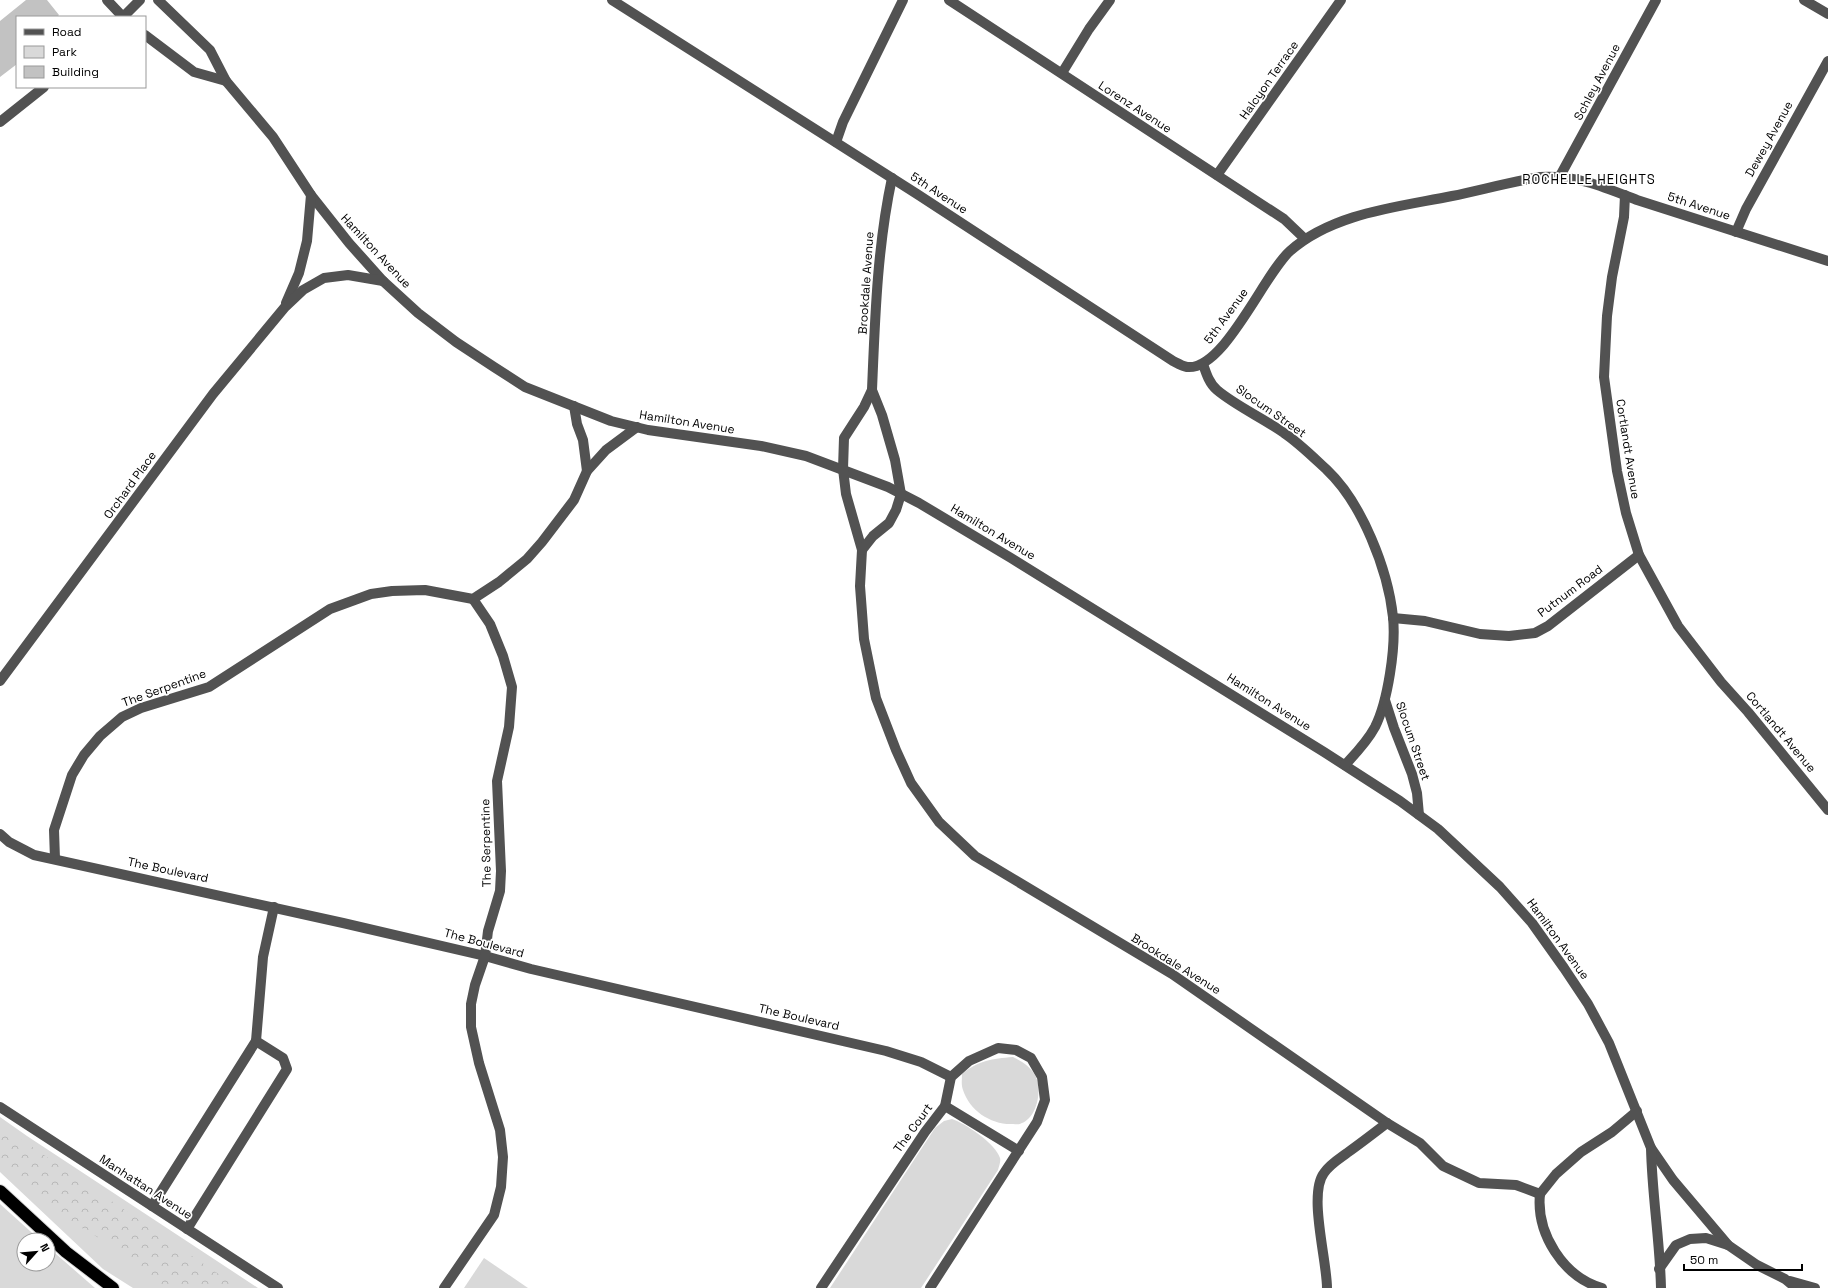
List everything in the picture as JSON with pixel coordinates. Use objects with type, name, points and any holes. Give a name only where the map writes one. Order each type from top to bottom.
[{"type":"highway","points":[[0,1190],[66,1252],[113,1288]]},
{"type":"street","points":[[107,0],[122,16]]},
{"type":"street","points":[[124,16],[140,0]]},
{"type":"street","name":"Hamilton Avenue","points":[[158,0],[210,50],[226,81],[273,137],[311,196],[348,243],[383,281],[418,313],[456,342],[525,387],[604,418],[636,427],[685,436],[761,446],[806,456],[843,469],[901,494],[1011,558],[1345,765],[1438,829],[1500,887],[1532,922],[1564,968],[1609,1043],[1652,1148],[1673,1180],[1728,1245]]},
{"type":"street","name":"5th Avenue","points":[[612,0],[892,178],[1173,361],[1187,367],[1203,364],[1216,354],[1229,338],[1289,252],[1305,239],[1336,223],[1379,211],[1515,181],[1540,177],[1560,176],[1573,178],[1828,261]]},
{"type":"street","points":[[836,142],[843,122],[903,0]]},
{"type":"street","name":"Lorenz Avenue","points":[[949,0],[1062,73],[1101,101],[1284,219],[1305,239]]},
{"type":"street","points":[[1062,73],[1089,29],[1110,0]]},
{"type":"street","name":"Halcyon Terrace","points":[[1217,175],[1341,0]]},
{"type":"street","name":"Schley Avenue","points":[[1560,176],[1656,0]]},
{"type":"street","points":[[1804,0],[1828,14]]},
{"type":"street","points":[[146,36],[194,72],[226,81]]},
{"type":"street","name":"Dewey Avenue","points":[[1736,232],[1746,209],[1828,61]]},
{"type":"street","points":[[0,122],[43,88]]},
{"type":"street","name":"Brookdale Avenue","points":[[892,178],[886,205],[878,268],[872,390],[864,407],[844,438],[843,469],[846,494],[862,550],[860,586],[864,639],[876,698],[896,750],[911,783],[939,822],[975,856],[1024,887],[1172,974],[1387,1123],[1420,1143],[1443,1166],[1479,1183],[1516,1185],[1540,1194]]},
{"type":"street","name":"Orchard Place","points":[[285,307],[299,273],[307,241],[311,196]]},
{"type":"street","name":"Cortlandt Avenue","points":[[1625,196],[1624,218],[1610,292],[1604,377],[1616,471],[1626,513],[1639,555],[1678,626],[1721,682],[1748,712],[1828,810]]},
{"type":"street","name":"Orchard Place","points":[[0,681],[213,394],[285,307],[303,290],[324,278],[348,274],[383,281]]},
{"type":"street","name":"Slocum Street","points":[[1203,364],[1207,377],[1217,389],[1285,433],[1342,485],[1366,525],[1378,556],[1394,618],[1392,663],[1385,700],[1371,733],[1361,748],[1345,765]]},
{"type":"street","name":"Brookdale Avenue","points":[[862,550],[873,536],[888,523],[896,510],[901,494],[895,460],[882,415],[872,390]]},
{"type":"street","points":[[574,406],[577,424],[583,440],[587,471]]},
{"type":"street","points":[[473,599],[499,582],[537,548],[574,500],[587,471],[606,450],[636,427]]},
{"type":"street","name":"Putnum Road","points":[[1394,618],[1425,621],[1480,634],[1509,636],[1535,633],[1548,626],[1639,555]]},
{"type":"street","name":"The Serpentine","points":[[55,859],[54,830],[72,775],[84,755],[100,736],[122,717],[141,708],[209,687],[330,609],[371,594],[392,591],[425,590],[473,599],[490,624],[503,656],[512,687],[509,727],[497,781],[501,871],[500,892],[488,931],[485,956],[471,1004],[471,1027],[479,1063],[500,1130],[503,1157],[501,1187],[494,1215],[444,1288]]},
{"type":"street","name":"Slocum Street","points":[[1385,700],[1412,774],[1417,793],[1419,815]]},
{"type":"street","name":"The Boulevard","points":[[0,834],[4,841],[34,854],[274,907],[485,956],[531,969],[886,1051],[921,1062],[951,1077]]},
{"type":"street","points":[[152,1206],[256,1041],[263,958],[274,907]]},
{"type":"street","points":[[187,1229],[287,1070],[283,1058],[256,1041]]},
{"type":"street","points":[[930,1288],[1037,1122],[1045,1100],[1042,1078],[1031,1058],[1016,1050],[998,1048],[969,1061],[951,1077]]},
{"type":"street","name":"The Court","points":[[821,1288],[925,1132],[945,1106],[951,1077]]},
{"type":"street","points":[[945,1106],[1019,1151]]},
{"type":"street","name":"Manhattan Avenue","points":[[0,1108],[278,1288]]},
{"type":"street","points":[[1596,1287],[1573,1271],[1558,1258],[1543,1230],[1538,1208],[1540,1194],[1556,1174],[1581,1152],[1612,1132],[1637,1111]]},
{"type":"street","points":[[1327,1288],[1327,1274],[1318,1220],[1318,1186],[1323,1174],[1332,1164],[1387,1123]]},
{"type":"street","name":"Hamilton Avenue","points":[[1652,1148],[1652,1185],[1657,1219],[1661,1288]]},
{"type":"street","points":[[1660,1269],[1676,1245],[1690,1239],[1706,1238],[1728,1245],[1757,1266],[1785,1280],[1796,1288]]},
{"type":"street","points":[[1785,1280],[1815,1288]]},
{"type":"green space","points":[[1013,1057],[1029,1068],[1036,1077],[1038,1083],[1038,1096],[1035,1110],[1027,1120],[1021,1124],[1005,1124],[989,1119],[976,1110],[966,1098],[962,1084],[962,1074],[980,1063]]},
{"type":"green space","points":[[0,1117],[258,1288],[133,1288],[103,1269],[0,1172]]},
{"type":"green space","points":[[952,1119],[972,1129],[993,1147],[1000,1158],[1000,1162],[998,1170],[921,1288],[830,1288],[935,1128],[944,1121]]},
{"type":"green space","points":[[0,1125],[239,1288],[166,1288],[157,1284],[135,1268],[116,1248],[70,1221],[0,1158]]},
{"type":"green space","points":[[0,1204],[31,1232],[16,1232],[16,1272],[56,1272],[56,1254],[95,1288],[0,1288]]},
{"type":"green space","points":[[484,1258],[528,1288],[464,1288]]},
{"type":"building","points":[[26,0],[47,0],[59,15],[16,16],[16,65],[0,77],[0,21]]},
{"type":"district","name":"ROCHELLE HEIGHTS","points":[[1589,179]]}]
